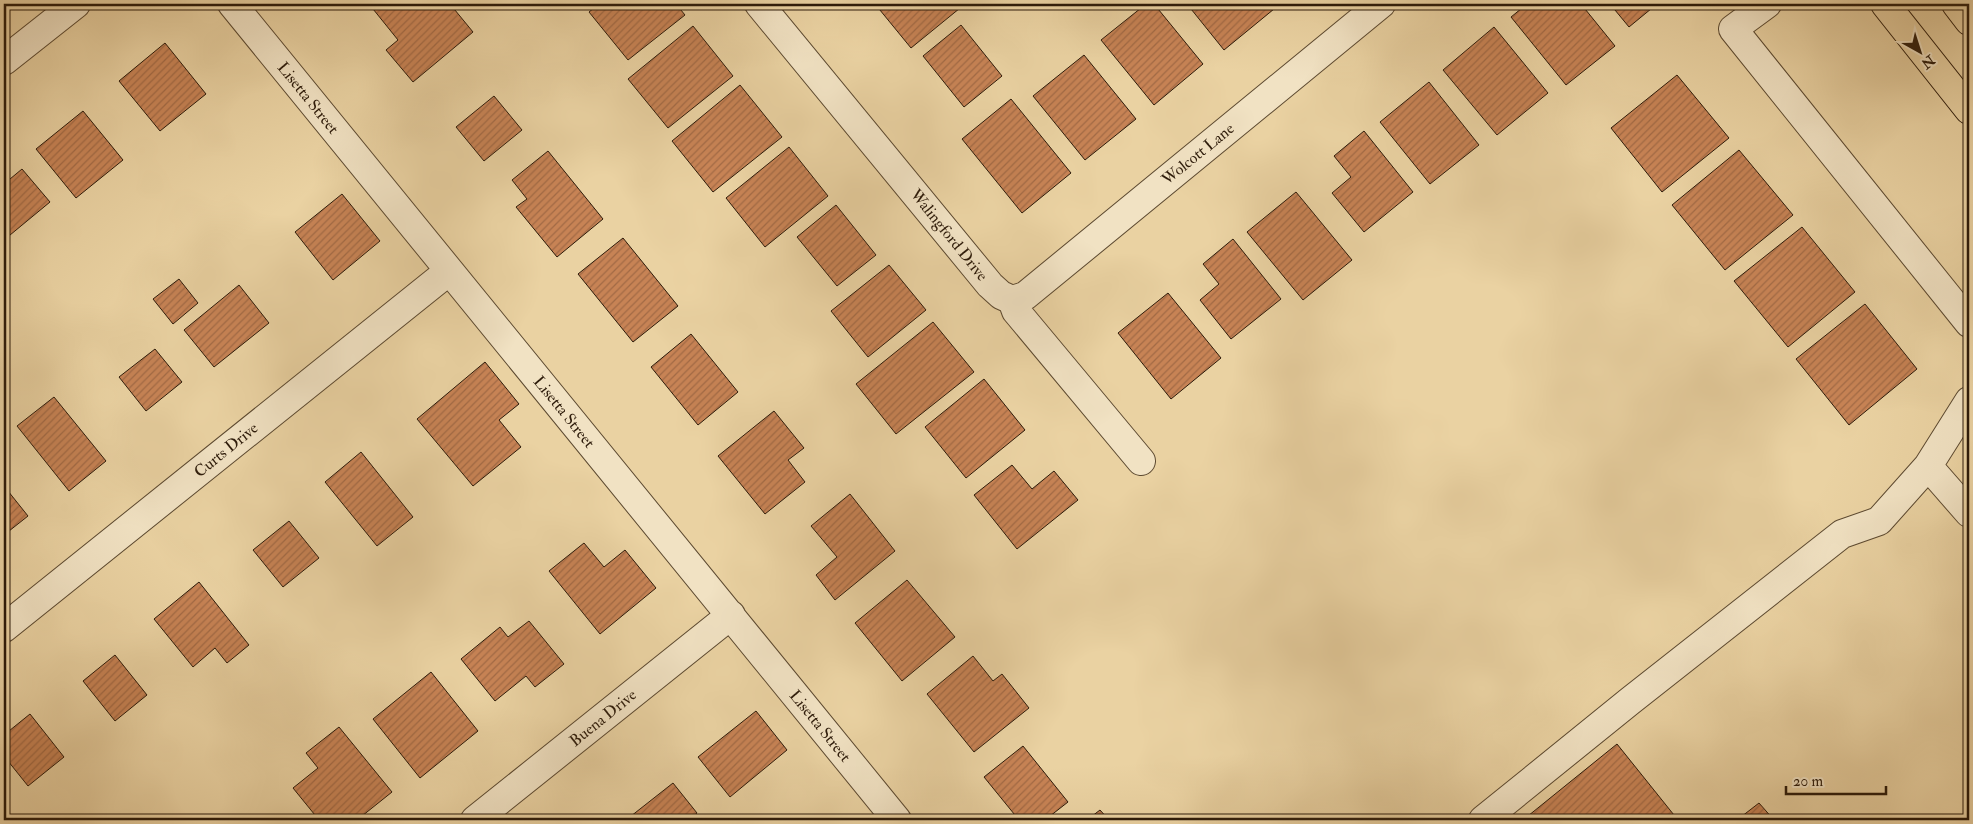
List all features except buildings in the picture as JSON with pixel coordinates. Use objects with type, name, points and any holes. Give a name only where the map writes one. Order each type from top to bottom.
[{"type":"main road","points":[[1885,4],[1969,110]]},
{"type":"main road","points":[[1956,4],[1969,21]]},
{"type":"street","points":[[4,61],[76,4]]},
{"type":"street","name":"Lisetta Street","points":[[232,4],[897,820]]},
{"type":"street","name":"Walingford Drive","points":[[759,4],[990,285],[1001,295],[1012,300],[1016,312],[1141,460]]},
{"type":"street","name":"Wolcott Lane","points":[[1012,300],[1025,296],[1381,4]]},
{"type":"street","points":[[1767,4],[1733,29],[1969,323]]},
{"type":"street","name":"Curts Drive","points":[[4,628],[449,271]]},
{"type":"street","points":[[1483,820],[1842,534],[1879,521],[1928,466],[1969,401]]},
{"type":"street","points":[[1928,466],[1969,513]]},
{"type":"street","name":"Buena Drive","points":[[475,820],[731,616]]}]
